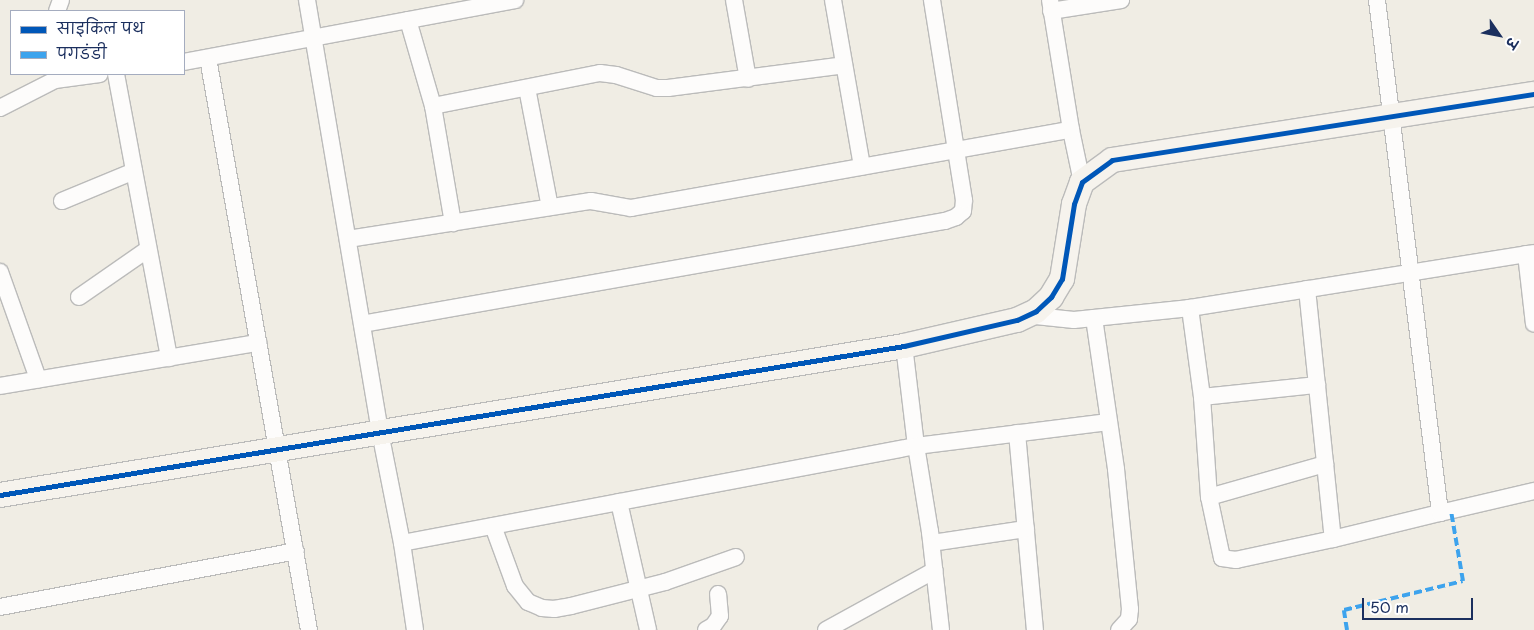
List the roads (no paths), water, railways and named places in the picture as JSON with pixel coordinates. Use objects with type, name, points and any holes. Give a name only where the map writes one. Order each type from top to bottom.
[{"type":"street","points":[[307,0],[380,432],[402,544],[415,630]]},
{"type":"street","points":[[185,62],[515,0]]},
{"type":"street","points":[[734,0],[748,79]]},
{"type":"street","points":[[833,0],[862,166]]},
{"type":"street","points":[[362,324],[946,221],[963,211],[964,200],[932,0]]},
{"type":"street","points":[[0,495],[904,346],[1017,320],[1036,311],[1051,297],[1062,279],[1074,204],[1082,182],[1071,130],[1050,5],[1121,0]]},
{"type":"street","points":[[1377,0],[1393,116],[1440,513]]},
{"type":"street","points":[[408,20],[433,106],[453,223]]},
{"type":"street","points":[[208,58],[309,630]]},
{"type":"street","points":[[433,106],[600,73],[616,75],[657,88],[748,79],[844,65]]},
{"type":"street","points":[[0,108],[42,80],[93,75]]},
{"type":"street","points":[[116,75],[168,358]]},
{"type":"street","points":[[527,88],[550,207]]},
{"type":"street","points":[[1082,182],[1112,160],[1534,94]]},
{"type":"street","points":[[348,239],[591,201],[631,208],[1071,130]]},
{"type":"street","points":[[62,200],[134,171]]},
{"type":"street","points":[[79,296],[148,249]]},
{"type":"street","points":[[1026,315],[1051,319],[1094,318],[1190,308],[1412,271],[1530,254],[1534,324]]},
{"type":"street","points":[[0,272],[38,379]]},
{"type":"street","points":[[1307,289],[1333,539]]},
{"type":"street","points":[[1190,308],[1202,397],[1209,497],[1219,551],[1226,560],[1236,560],[1333,539],[1534,491]]},
{"type":"street","points":[[1094,318],[1109,422],[1130,609],[1129,619],[1119,630]]},
{"type":"street","points":[[0,386],[258,343]]},
{"type":"street","points":[[904,346],[916,446],[932,544],[941,630]]},
{"type":"street","points":[[1202,397],[1317,385]]},
{"type":"street","points":[[402,544],[916,446],[1109,422]]},
{"type":"street","points":[[1017,433],[1035,630]]},
{"type":"street","points":[[1209,497],[1325,464]]},
{"type":"street","points":[[618,502],[648,630]]},
{"type":"street","points":[[493,526],[515,586],[528,602],[542,608],[554,609],[571,606],[665,582],[736,557]]},
{"type":"street","points":[[932,544],[1026,529]]},
{"type":"street","points":[[0,607],[296,551]]},
{"type":"street","points":[[826,630],[934,570]]},
{"type":"street","points":[[706,630],[713,626],[720,616],[718,594]]}]
